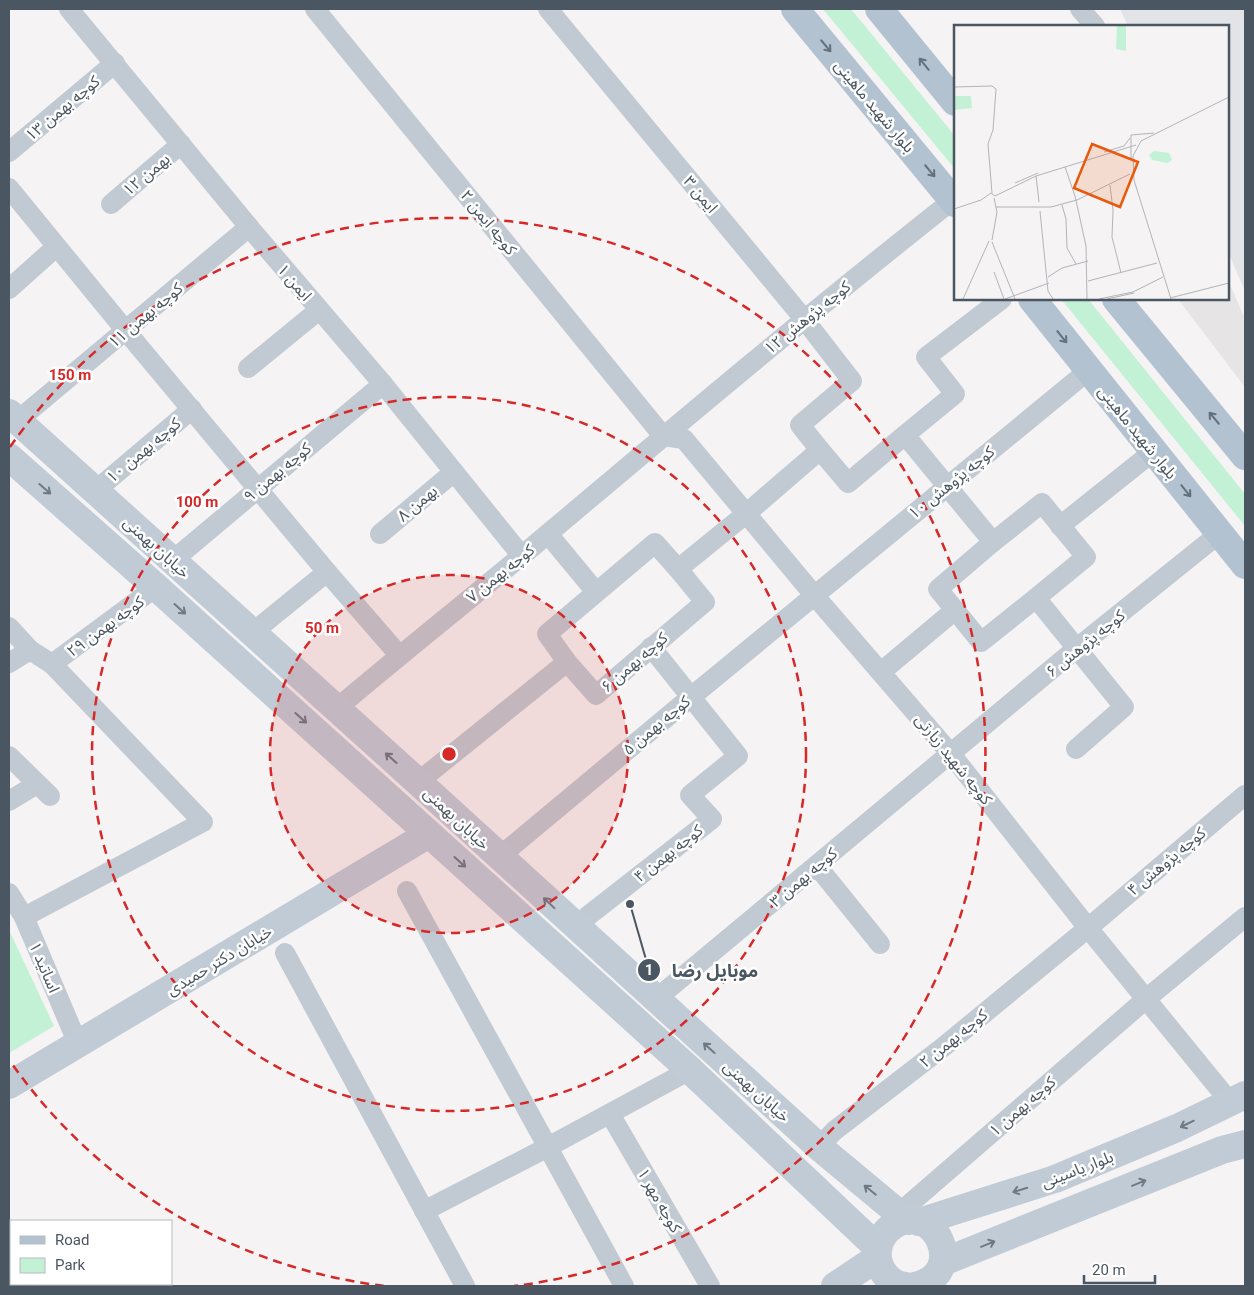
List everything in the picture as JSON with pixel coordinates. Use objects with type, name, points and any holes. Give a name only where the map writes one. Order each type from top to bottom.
[{"type":"main road","name":"بلوار شهید ماهینی","points":[[795,9],[954,201]]},
{"type":"main road","points":[[881,10],[954,101]]},
{"type":"main road","name":"بلوار شهید ماهینی","points":[[1033,300],[1245,565]]},
{"type":"main road","points":[[1117,300],[1245,456]]},
{"type":"street","name":"ایمن ۱","points":[[69,9],[249,228],[383,384],[521,555]]},
{"type":"street","name":"کوچه ایمن ۲","points":[[315,9],[663,436]]},
{"type":"street","name":"ایمن ۳","points":[[548,9],[804,319],[852,381],[800,425],[820,450]]},
{"type":"street","points":[[1080,9],[1094,25]]},
{"type":"street","name":"کوچه بهمن ۱۳","points":[[9,152],[115,63]]},
{"type":"street","name":"بهمن ۱۲","points":[[111,204],[181,144]]},
{"type":"street","points":[[9,188],[327,572],[399,655]]},
{"type":"street","name":"کوچه پژوهش ۱۲","points":[[663,436],[804,319],[954,201]]},
{"type":"street","name":"کوچه بهمن ۱۱","points":[[13,417],[126,331],[249,228]]},
{"type":"street","points":[[9,289],[56,247]]},
{"type":"street","points":[[418,782],[567,662],[547,634],[655,543],[678,569],[820,450],[848,483],[955,394],[926,357],[1001,300]]},
{"type":"street","points":[[248,368],[319,310]]},
{"type":"street","name":"کوچه پژوهش ۱۰","points":[[814,595],[1089,370]]},
{"type":"street","name":"کوچه بهمن ۹","points":[[172,561],[383,384]]},
{"type":"street","name":"کوچه بهمن ۱۰","points":[[95,491],[192,409]]},
{"type":"street","name":"خیابان بهمنی","points":[[13,417],[418,782],[818,1147],[908,1218],[928,1226],[936,1233],[941,1241],[944,1252],[942,1262]]},
{"type":"street","points":[[905,435],[993,542]]},
{"type":"street","name":"کوچه شهید زیارتی","points":[[663,436],[684,439],[814,595],[951,754],[1146,999],[1238,1099]]},
{"type":"street","name":"کوچه بهمن ۷","points":[[336,708],[548,534],[663,436]]},
{"type":"street","points":[[1060,526],[1154,451]]},
{"type":"street","name":"خیابان بهمنی","points":[[9,457],[156,587],[690,1070],[878,1253],[880,1268],[886,1276],[893,1282],[903,1286]]},
{"type":"street","name":"بهمن ۸","points":[[380,534],[454,472]]},
{"type":"street","points":[[1042,503],[1060,526],[1086,557],[981,642],[938,588],[1042,503]]},
{"type":"street","name":"کوچه پژوهش ۶","points":[[951,754],[1220,533]]},
{"type":"street","points":[[548,534],[596,592]]},
{"type":"street","name":"کوچه بهمن ۶","points":[[567,662],[596,695],[705,602],[678,569]]},
{"type":"street","points":[[252,633],[327,572]]},
{"type":"street","name":"کوچه بهمن ۲۹","points":[[52,664],[156,587]]},
{"type":"street","name":"کوچه بهمن ۵","points":[[500,857],[814,595]]},
{"type":"street","points":[[1036,598],[1124,707],[1076,749]]},
{"type":"street","points":[[880,672],[956,610]]},
{"type":"street","points":[[9,627],[30,650],[52,664],[203,822],[24,918]]},
{"type":"street","points":[[651,647],[691,696]]},
{"type":"street","points":[[9,662],[30,650]]},
{"type":"street","name":"کوچه بهمن ۴","points":[[575,926],[712,819],[690,795],[738,756],[691,696]]},
{"type":"street","name":"کوچه بهمن ۳","points":[[656,999],[951,754]]},
{"type":"street","points":[[9,756],[43,790],[9,801]]},
{"type":"street","name":"کوچه پژوهش ۴","points":[[1088,928],[1245,796]]},
{"type":"street","name":"خیابان دکتر حمیدی","points":[[9,1085],[429,834]]},
{"type":"street","points":[[817,866],[880,944]]},
{"type":"street","points":[[407,891],[624,1286]]},
{"type":"street","name":"اساتید ۱","points":[[9,893],[24,918],[78,1044]]},
{"type":"street","name":"کوچه بهمن ۱","points":[[908,1218],[1146,999],[1245,917]]},
{"type":"street","name":"کوچه بهمن ۲","points":[[818,1147],[834,1131],[942,1048],[1088,928]]},
{"type":"street","points":[[285,954],[464,1286]]},
{"type":"street","points":[[424,1211],[548,1147],[690,1070]]},
{"type":"street","name":"بلوار یاسینی","points":[[878,1253],[881,1238],[888,1229],[908,1218],[1055,1180],[1177,1128],[1238,1099]]},
{"type":"street","name":"کوچه مهر ۱","points":[[610,1114],[710,1286]]},
{"type":"street","points":[[915,1286],[923,1285],[932,1279],[938,1272],[942,1262],[1222,1150],[1245,1144]]},
{"type":"street","points":[[835,1286],[878,1253]]},
{"type":"shaded area","points":[[1120,9],[1245,9],[1245,291],[1229,254],[1229,25],[1128,25]]},
{"type":"shaded area","points":[[1229,282],[1245,319],[1245,387],[1179,300],[1229,300]]},
{"type":"green space","points":[[823,9],[851,9],[954,135],[954,168]]},
{"type":"green space","points":[[1062,300],[1089,300],[1245,494],[1245,526]]},
{"type":"green space","points":[[9,930],[54,1026],[9,1053]]},
{"type":"place","name":"موبایل رضا","points":[[630,904]]}]
